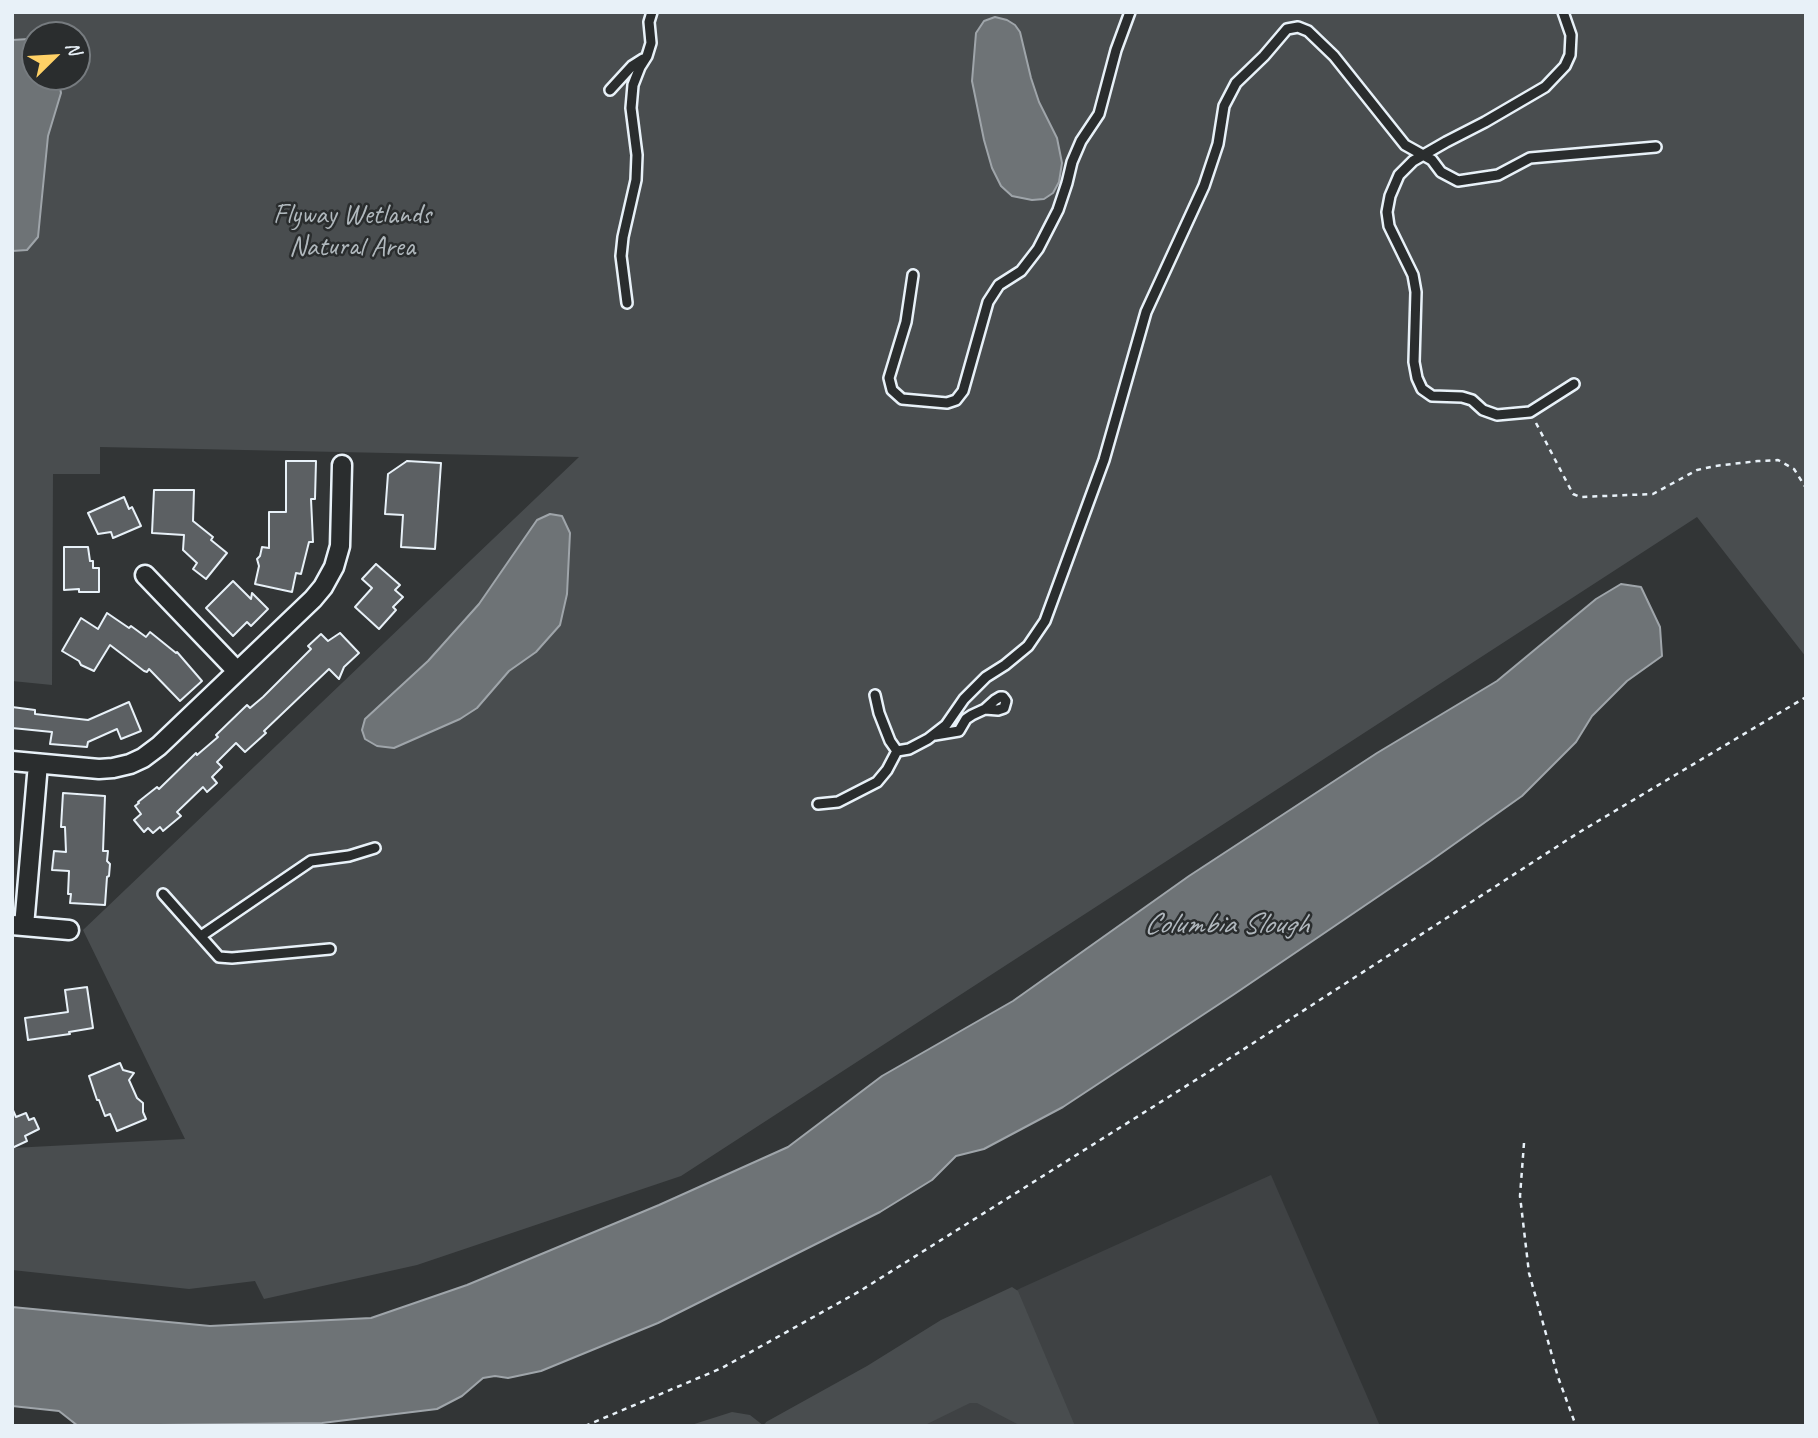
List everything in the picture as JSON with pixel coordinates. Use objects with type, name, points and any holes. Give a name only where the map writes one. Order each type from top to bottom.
[{"type":"street","points":[[12,761],[38,765],[113,768],[143,758],[159,746],[323,587],[334,567],[340,546],[342,465]]},
{"type":"street","points":[[145,575],[237,671]]},
{"type":"street","points":[[38,765],[18,925],[69,930]]},
{"type":"lane","points":[[627,303],[621,256],[636,180],[631,108],[633,85],[651,43],[649,22],[652,12]]},
{"type":"lane","points":[[913,275],[906,322],[889,377],[892,390],[902,399],[947,403],[956,400],[963,391],[988,302],[999,285],[1021,271],[1038,249],[1058,210],[1072,162],[1081,141],[1099,114],[1116,50],[1130,12]]},
{"type":"lane","points":[[1563,12],[1571,34],[1570,55],[1565,66],[1545,87],[1413,161],[1399,174],[1390,195],[1387,212],[1389,226],[1413,275],[1416,292],[1415,362],[1422,389],[1432,396],[1472,400],[1483,410],[1497,415],[1530,412],[1574,384]]},
{"type":"lane","points":[[897,751],[909,749],[946,725],[964,699],[986,677],[1028,646],[1045,621],[1104,460],[1146,312],[1204,186],[1218,144],[1224,106],[1236,83],[1287,29],[1298,27],[1308,31],[1334,56],[1405,145],[1432,160],[1441,172],[1458,181],[1497,175],[1530,158],[1656,147]]},
{"type":"lane","points":[[610,90],[632,66],[647,56]]},
{"type":"lane","points":[[875,695],[890,741],[897,751]]},
{"type":"lane","points":[[933,735],[959,731],[969,717],[985,709]]},
{"type":"lane","points":[[818,804],[838,802],[877,782],[897,751]]},
{"type":"lane","points":[[201,936],[311,862],[349,856],[375,848]]},
{"type":"lane","points":[[163,894],[219,957],[330,949]]},
{"type":"path","points":[[1530,412],[1573,494],[1580,497],[1653,494],[1697,470],[1778,460],[1794,469],[1806,488]]},
{"type":"path","points":[[585,1426],[722,1367],[860,1291],[1210,1071],[1578,833],[1806,697]]},
{"type":"path","points":[[1524,1143],[1520,1196],[1529,1273],[1558,1377],[1576,1426]]},
{"type":"shaded area","points":[[1271,1175],[1380,1426],[760,1426],[1021,1288]]},
{"type":"green space","name":"Flyway Wetlands Natural Area","points":[[12,12],[1806,12],[1806,657],[1697,517],[681,1176],[417,1265],[264,1299],[255,1281],[189,1289],[12,1270],[12,1148],[185,1139],[83,930],[579,457],[100,447],[100,474],[53,474],[52,685],[12,681]]},
{"type":"green space","points":[[1012,1287],[1018,1291],[1075,1426],[1021,1426],[977,1403],[970,1403],[923,1426],[764,1426],[766,1422],[867,1366],[941,1320]]},
{"type":"green space","points":[[732,1412],[750,1415],[764,1426],[688,1426]]},
{"type":"water","points":[[995,17],[1007,20],[1020,32],[1039,102],[1057,138],[1062,163],[1059,182],[1053,193],[1044,199],[1032,200],[1012,196],[1001,186],[992,168],[984,140],[972,81],[976,33],[984,21]]},
{"type":"water","points":[[21,39],[21,91],[61,93],[48,136],[38,237],[27,250],[12,251],[12,40]]},
{"type":"water","points":[[550,514],[562,516],[570,533],[567,594],[560,625],[536,652],[509,671],[477,708],[460,719],[394,748],[377,746],[365,739],[362,730],[365,719],[428,661],[479,604],[537,520]]},
{"type":"water","name":"Columbia Slough","points":[[1621,584],[1641,587],[1660,627],[1662,656],[1627,681],[1592,716],[1576,742],[1522,796],[1233,995],[1063,1107],[984,1149],[956,1156],[932,1180],[880,1212],[658,1323],[541,1371],[508,1378],[483,1378],[462,1396],[437,1409],[322,1423],[78,1426],[59,1411],[12,1406],[12,1307],[210,1326],[371,1318],[467,1285],[659,1205],[788,1147],[882,1076],[1013,1001],[1189,876],[1377,753],[1497,681],[1596,599]]},
{"type":"building","points":[[286,461],[316,461],[315,499],[311,499],[313,542],[309,542],[301,574],[296,573],[292,592],[255,584],[259,566],[257,559],[262,547],[269,548],[269,512],[286,512]]},
{"type":"building","points":[[407,461],[441,463],[435,549],[401,547],[403,515],[385,514],[388,474]]},
{"type":"building","points":[[154,490],[194,490],[193,521],[227,553],[206,579],[193,569],[197,563],[183,550],[184,535],[152,533]]},
{"type":"building","points":[[124,497],[141,526],[113,538],[111,532],[98,534],[88,513]]},
{"type":"building","points":[[64,547],[88,547],[93,568],[99,568],[99,592],[64,590]]},
{"type":"building","points":[[376,564],[400,585],[395,590],[403,597],[393,607],[396,610],[379,629],[355,607],[372,588],[362,579]]},
{"type":"building","points":[[233,581],[251,599],[252,593],[268,609],[251,626],[247,622],[233,636],[206,608]]},
{"type":"building","points":[[107,613],[146,637],[150,632],[177,652],[202,681],[180,701],[149,669],[144,671],[110,645],[94,671],[62,651],[81,618],[98,629]]},
{"type":"building","points":[[340,633],[359,653],[344,667],[339,679],[329,669],[245,752],[236,743],[217,762],[222,767],[212,777],[217,783],[207,792],[203,787],[177,812],[181,816],[163,831],[160,827],[153,833],[148,828],[144,832],[134,820],[141,814],[135,806],[138,802],[157,787],[159,789],[196,753],[197,755],[218,737],[216,735],[247,705],[250,708],[263,697],[311,649],[308,646],[321,634],[328,641]]},
{"type":"building","points":[[129,702],[141,731],[121,739],[117,729],[88,742],[87,747],[50,744],[52,732],[12,728],[12,707],[35,710],[35,714],[88,720]]},
{"type":"building","points":[[63,793],[105,796],[103,851],[108,851],[107,861],[110,864],[105,905],[70,903],[69,871],[52,870],[54,851],[66,852],[65,827],[61,827]]},
{"type":"building","points":[[87,987],[93,1028],[28,1040],[25,1018],[68,1012],[65,990]]},
{"type":"building","points":[[120,1063],[123,1070],[134,1073],[129,1080],[137,1098],[143,1103],[146,1119],[117,1131],[110,1114],[105,1116],[89,1076]]},
{"type":"building","points":[[12,1108],[16,1117],[26,1113],[29,1120],[34,1118],[39,1129],[25,1136],[27,1141],[12,1148]]}]
